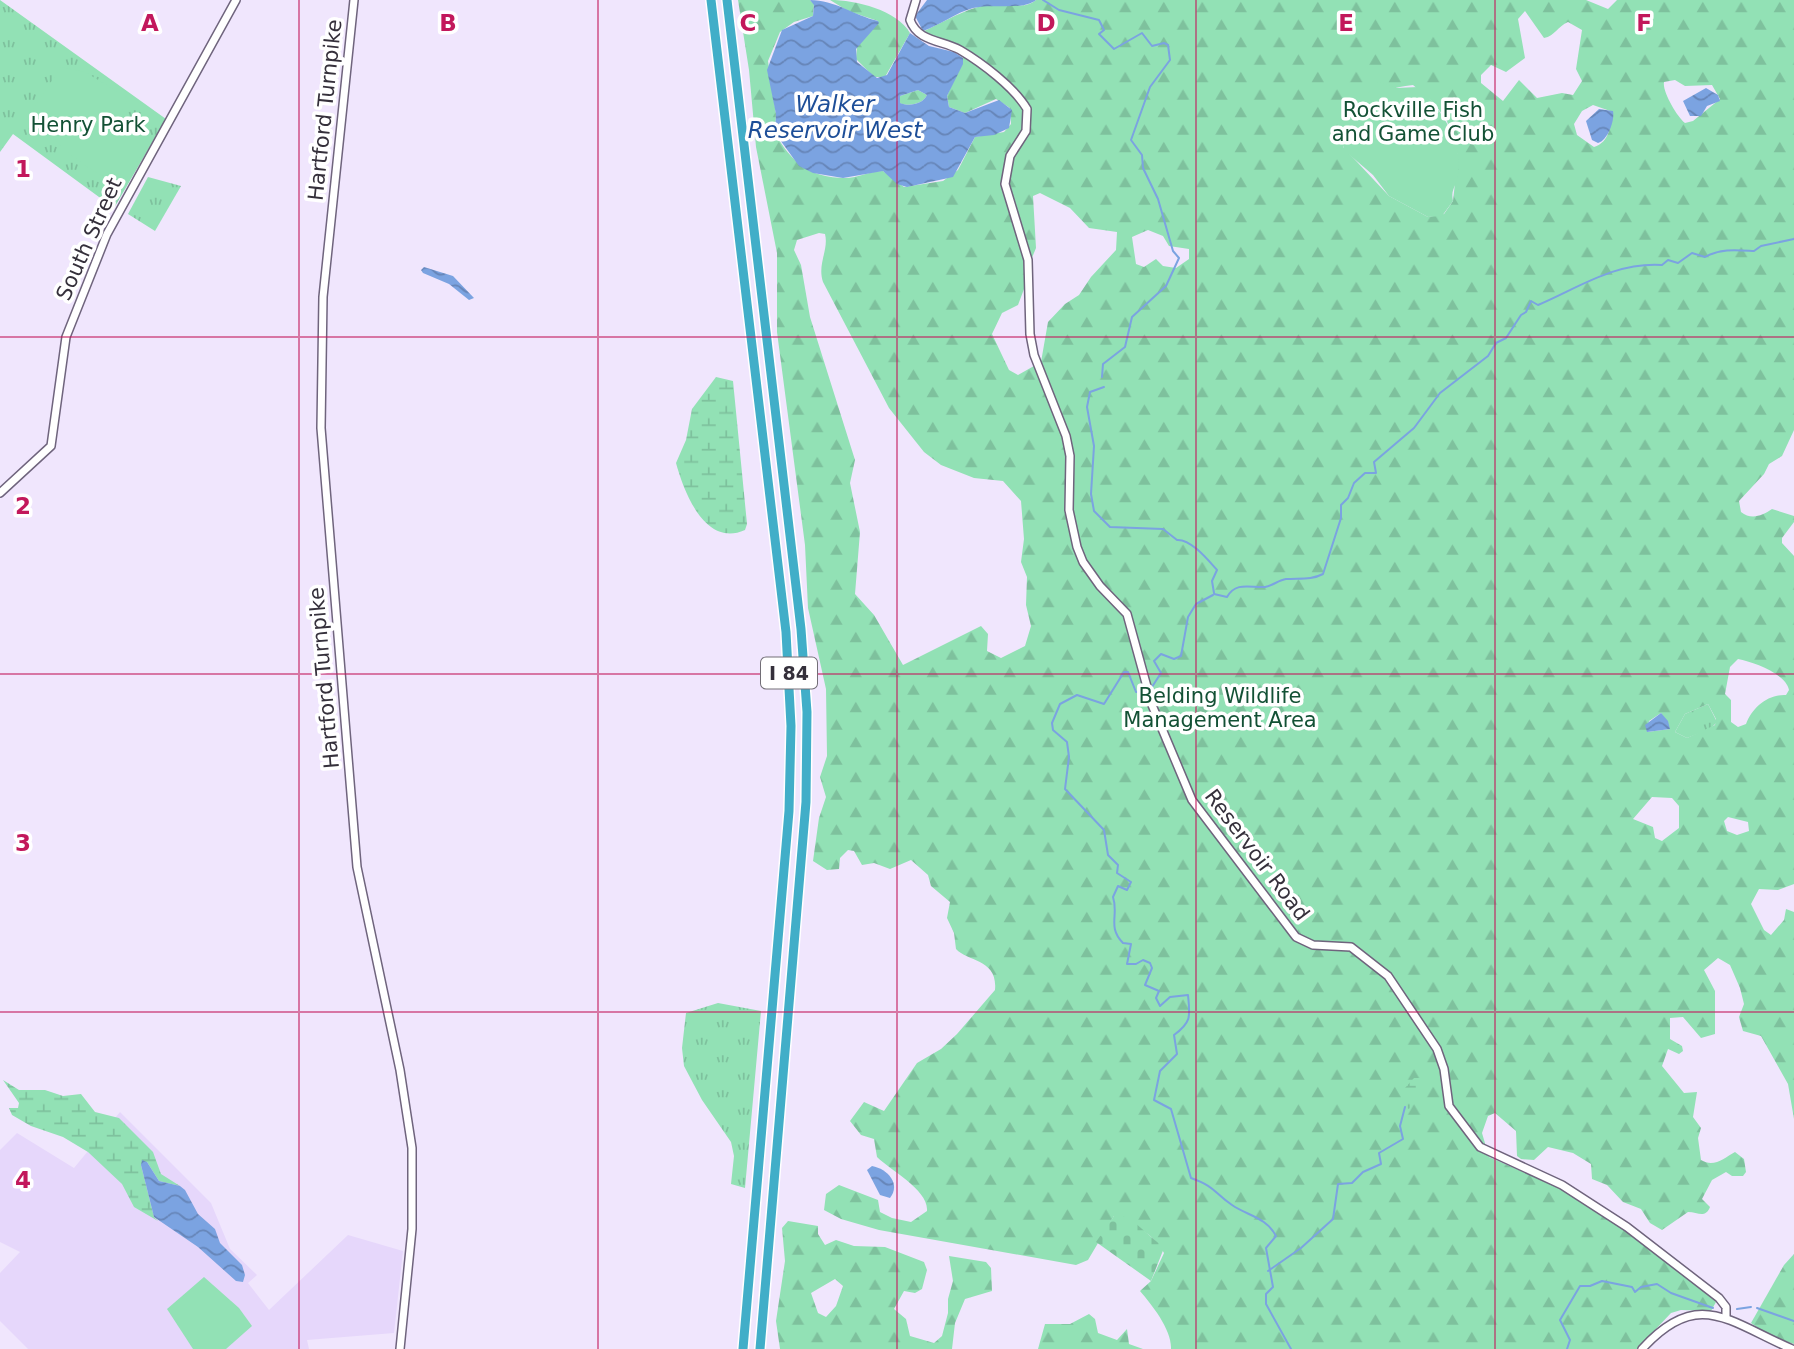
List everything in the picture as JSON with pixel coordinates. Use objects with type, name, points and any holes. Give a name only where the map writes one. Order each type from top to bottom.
[{"type":"highway","name":"I 84","points":[[711,0],[786,632],[791,711],[788,828],[743,1349]]},
{"type":"highway","name":"I 84","points":[[727,0],[802,629],[807,712],[805,813],[760,1349]]},
{"type":"street","name":"South Street","points":[[0,493],[51,446],[62,355],[89,279],[123,202],[236,0]]},
{"type":"street","name":"Hartford Turnpike","points":[[354,0],[324,289],[321,428],[357,867],[400,1070],[412,1148],[412,1229],[400,1349]]},
{"type":"street","name":"Reservoir Road","points":[[916,0],[909,20],[916,31],[926,38],[961,51],[1012,92],[1027,109],[1026,131],[1010,156],[1005,184],[1028,260],[1030,334],[1034,355],[1066,436],[1072,529],[1083,562],[1100,586],[1127,614],[1152,705],[1192,800],[1296,937],[1308,944],[1351,947],[1388,976],[1437,1049],[1444,1069],[1449,1106],[1471,1139],[1490,1154],[1545,1175],[1627,1227],[1717,1296],[1726,1307],[1726,1318]]},
{"type":"street","points":[[1642,1349],[1673,1320],[1688,1315],[1726,1318],[1792,1349]]},
{"type":"shaded area","points":[[120,1112],[211,1203],[230,1249],[257,1275],[248,1283],[269,1310],[348,1235],[403,1251],[394,1333],[307,1340],[309,1349],[28,1349],[0,1321],[0,1273],[20,1252],[0,1242],[0,1150],[17,1133],[74,1168]]},
{"type":"green space","name":"Henry Park","points":[[0,0],[166,119],[114,208],[13,134],[0,152]]},
{"type":"green space","name":"Belding Wildlife Management Area","points":[[738,0],[810,0],[814,4],[813,16],[794,22],[780,32],[768,61],[776,114],[775,133],[795,160],[812,171],[845,178],[883,171],[904,187],[943,181],[958,170],[975,137],[1004,132],[1011,124],[1010,108],[996,99],[965,113],[949,107],[947,96],[965,52],[956,45],[924,31],[983,6],[1024,5],[1036,0],[1586,0],[1608,9],[1617,0],[1794,0],[1794,430],[1782,456],[1769,464],[1764,474],[1739,501],[1741,512],[1749,516],[1760,515],[1772,509],[1794,516],[1794,522],[1782,538],[1782,543],[1794,556],[1794,884],[1778,890],[1759,889],[1751,904],[1764,930],[1771,935],[1784,920],[1786,909],[1794,912],[1794,1119],[1788,1084],[1761,1036],[1743,1031],[1739,1017],[1744,1004],[1740,988],[1730,965],[1718,958],[1704,970],[1715,991],[1715,1034],[1701,1038],[1683,1017],[1670,1018],[1670,1039],[1682,1046],[1683,1051],[1679,1054],[1668,1049],[1662,1066],[1684,1093],[1697,1092],[1693,1117],[1701,1128],[1698,1138],[1701,1160],[1715,1163],[1735,1152],[1744,1159],[1746,1172],[1743,1176],[1732,1176],[1726,1172],[1712,1180],[1702,1199],[1710,1207],[1706,1213],[1688,1212],[1662,1230],[1650,1223],[1641,1209],[1623,1202],[1607,1185],[1592,1179],[1591,1164],[1573,1153],[1548,1147],[1534,1160],[1521,1159],[1517,1156],[1516,1131],[1495,1113],[1488,1116],[1482,1133],[1489,1157],[1560,1188],[1638,1239],[1714,1298],[1716,1302],[1711,1311],[1681,1310],[1671,1313],[1637,1349],[1171,1349],[1165,1326],[1140,1291],[1151,1281],[1164,1253],[1155,1240],[1129,1222],[1114,1216],[1088,1260],[1076,1265],[879,1230],[841,1219],[824,1210],[826,1194],[839,1185],[878,1200],[880,1212],[892,1218],[911,1222],[927,1211],[926,1203],[915,1188],[877,1157],[874,1139],[861,1135],[850,1121],[864,1102],[884,1111],[917,1063],[941,1049],[995,990],[995,980],[987,967],[956,949],[954,933],[947,918],[950,902],[931,886],[928,875],[911,860],[890,869],[874,863],[862,865],[854,851],[848,850],[840,858],[839,869],[827,870],[813,861],[819,818],[826,797],[820,777],[827,756],[826,689],[808,608],[805,545],[777,332],[777,253],[756,147],[749,70]],"holes":[[[1525,11],[1544,38],[1568,22],[1582,30],[1576,69],[1582,81],[1573,95],[1562,93],[1537,98],[1519,80],[1503,101],[1481,83],[1481,75],[1491,65],[1506,72],[1525,58],[1518,19]],[[1675,80],[1685,86],[1712,85],[1720,99],[1693,121],[1685,123],[1671,104],[1664,82]],[[1413,85],[1434,103],[1447,121],[1458,156],[1453,201],[1444,214],[1428,217],[1389,196],[1343,147],[1351,120],[1357,110],[1374,95]],[[1593,105],[1613,112],[1608,133],[1599,145],[1594,147],[1577,135],[1574,124],[1582,111]],[[1040,193],[1070,208],[1089,228],[1117,232],[1116,250],[1091,277],[1079,295],[1065,304],[1048,322],[1041,362],[1018,375],[1009,370],[992,334],[1002,313],[1018,305],[1024,289],[1024,277],[1036,248],[1033,196]],[[1148,230],[1163,236],[1169,246],[1189,249],[1189,259],[1176,268],[1163,266],[1156,259],[1144,267],[1136,264],[1132,237]],[[819,233],[825,234],[826,246],[821,269],[823,282],[889,408],[924,452],[941,465],[974,478],[1003,481],[1021,501],[1024,539],[1021,562],[1027,577],[1026,605],[1031,626],[1025,646],[1001,658],[987,651],[988,634],[981,626],[903,665],[874,615],[855,594],[860,532],[850,483],[855,460],[810,317],[801,265],[794,250],[797,240]],[[1738,659],[1776,674],[1787,684],[1789,690],[1786,695],[1779,695],[1761,703],[1746,724],[1738,727],[1731,722],[1731,700],[1725,694],[1730,667]],[[1708,704],[1716,719],[1715,725],[1687,738],[1675,732],[1685,714]],[[1661,713],[1670,729],[1647,732],[1649,721]],[[1652,797],[1672,798],[1679,806],[1679,828],[1662,841],[1655,838],[1653,827],[1633,819]],[[1728,817],[1748,822],[1749,831],[1737,835],[1727,831],[1724,821]]]},
{"type":"green space","points":[[830,0],[852,2],[886,12],[910,33],[885,77],[874,77],[856,59],[857,46],[878,21],[848,11]]},
{"type":"green space","points":[[61,67],[85,72],[128,98],[113,129],[132,130],[151,138],[124,183],[100,175],[73,156],[47,133],[31,112]]},
{"type":"green space","name":"Rockville Fish and Game Club","points":[[1378,82],[1396,88],[1418,87],[1450,129],[1459,167],[1453,201],[1442,216],[1428,217],[1389,196],[1373,175],[1344,150],[1339,125]]},
{"type":"green space","points":[[918,90],[927,95],[922,101],[911,105],[899,103],[900,96]]},
{"type":"green space","points":[[148,177],[181,186],[155,231],[128,214]]},
{"type":"green space","points":[[716,377],[733,381],[747,524],[745,530],[731,533],[718,531],[698,514],[676,463],[686,440],[692,409]]},
{"type":"green space","points":[[1708,704],[1717,722],[1710,729],[1687,738],[1675,732],[1685,714]]},
{"type":"green space","points":[[718,1003],[761,1011],[745,1188],[731,1184],[734,1156],[731,1142],[702,1100],[684,1066],[682,1048],[686,1013]]},
{"type":"green space","points":[[1414,1078],[1420,1078],[1428,1085],[1409,1109],[1405,1107],[1405,1088]]},
{"type":"green space","points":[[3,1080],[19,1090],[45,1090],[63,1096],[81,1094],[95,1112],[119,1118],[153,1152],[161,1174],[180,1186],[159,1181],[147,1162],[141,1165],[154,1217],[158,1221],[134,1207],[122,1184],[88,1152],[63,1137],[31,1126],[12,1115],[9,1108],[18,1108],[19,1103]]},
{"type":"green space","points":[[1119,1214],[1134,1222],[1164,1248],[1151,1281],[1096,1242],[1114,1216]]},
{"type":"green space","points":[[788,1221],[818,1226],[818,1234],[825,1245],[836,1240],[854,1246],[885,1247],[924,1262],[927,1270],[922,1289],[915,1293],[904,1291],[894,1309],[906,1319],[910,1336],[934,1343],[942,1336],[953,1281],[949,1256],[986,1262],[991,1268],[992,1291],[965,1299],[955,1323],[952,1349],[780,1349],[776,1321],[785,1261],[782,1228]],"holes":[[[835,1279],[843,1286],[836,1306],[826,1317],[818,1313],[811,1293]]]},
{"type":"green space","points":[[1794,1254],[1794,1344],[1768,1335],[1751,1323],[1784,1265]]},
{"type":"green space","points":[[204,1277],[239,1308],[252,1326],[226,1349],[193,1349],[167,1309]]},
{"type":"green space","points":[[1089,1314],[1095,1319],[1098,1333],[1117,1340],[1127,1329],[1129,1344],[1143,1349],[1038,1349],[1045,1324],[1070,1324]]},
{"type":"water","name":"Walker Reservoir West","points":[[810,0],[828,2],[878,21],[856,49],[857,62],[877,78],[887,75],[910,33],[929,46],[954,52],[963,58],[963,64],[947,96],[949,107],[965,113],[999,100],[1012,110],[1009,128],[994,135],[975,137],[953,177],[907,187],[897,184],[883,171],[843,178],[813,173],[799,166],[775,133],[776,114],[767,70],[782,30],[813,16],[814,5]],"holes":[[[918,90],[927,95],[915,104],[900,103],[900,96]]]},
{"type":"water","points":[[927,0],[1036,0],[1023,5],[973,8],[923,31],[915,16]]},
{"type":"water","points":[[1706,88],[1718,95],[1720,101],[1707,106],[1701,116],[1690,116],[1683,101]]},
{"type":"water","points":[[1599,109],[1613,111],[1613,115],[1608,134],[1598,143],[1592,140],[1586,121]]},
{"type":"water","points":[[424,267],[453,276],[474,298],[469,300],[449,284],[423,273],[421,270]]},
{"type":"water","points":[[1661,713],[1668,721],[1670,729],[1647,732],[1645,725]]},
{"type":"water","points":[[142,1160],[147,1162],[159,1181],[180,1186],[185,1190],[198,1214],[215,1229],[220,1243],[242,1265],[245,1275],[243,1282],[236,1281],[198,1247],[154,1217]]},
{"type":"water","points":[[872,1166],[883,1170],[891,1178],[894,1188],[890,1198],[880,1195],[867,1170]]},
{"type":"waterway","points":[[1043,0],[1059,10],[1099,20],[1104,30],[1099,34],[1114,49],[1142,33],[1152,46],[1164,43],[1168,45],[1170,60],[1150,87],[1131,140],[1142,155],[1143,168],[1158,199],[1173,251],[1179,258],[1166,286],[1132,317],[1125,347],[1103,364],[1102,377]]},
{"type":"waterway","points":[[1214,594],[1227,597],[1239,587],[1265,587],[1286,579],[1310,578],[1323,574],[1341,518],[1341,505],[1348,498],[1354,483],[1365,473],[1376,473],[1374,462],[1414,428],[1440,393],[1488,356],[1496,343],[1506,338],[1531,301],[1538,305],[1598,277],[1629,267],[1662,265],[1668,260],[1678,263],[1692,253],[1705,257],[1723,251],[1754,251],[1761,246],[1794,239]]},
{"type":"waterway","points":[[1104,387],[1090,392],[1087,407],[1094,446],[1091,494],[1094,511],[1110,527],[1163,529],[1177,540],[1193,546],[1217,570],[1212,581],[1214,593]]},
{"type":"waterway","points":[[1150,690],[1161,673],[1154,661],[1161,654],[1174,659],[1181,656],[1188,617],[1196,604],[1213,595]]},
{"type":"waterway","points":[[1145,692],[1136,692],[1128,672],[1124,672],[1104,704],[1077,695],[1060,704],[1052,723],[1053,730],[1067,742],[1069,757],[1065,789],[1104,830],[1108,855],[1118,865],[1117,873],[1131,882],[1127,890],[1118,886],[1113,897],[1116,932],[1123,943],[1131,944],[1127,964],[1136,964],[1143,960],[1150,963],[1152,968],[1145,985],[1159,991],[1156,998],[1160,1006],[1170,997],[1188,995],[1189,1018],[1174,1035],[1177,1054],[1160,1071],[1154,1100],[1171,1109],[1191,1178],[1205,1184],[1232,1205],[1262,1221],[1276,1236],[1266,1248],[1273,1287],[1266,1294],[1266,1304],[1291,1349]]},
{"type":"waterway","points":[[1268,1271],[1301,1248],[1333,1219],[1338,1184],[1352,1183],[1363,1172],[1381,1164],[1379,1153],[1403,1139],[1400,1126],[1405,1107]]},
{"type":"waterway","points":[[1567,1349],[1570,1340],[1560,1320],[1580,1286],[1590,1286],[1602,1281],[1632,1287],[1635,1292],[1641,1287],[1657,1284],[1671,1293],[1713,1308]]},
{"type":"waterway","points":[[1737,1309],[1751,1307]]},
{"type":"waterway","points":[[1757,1308],[1794,1321]]}]
